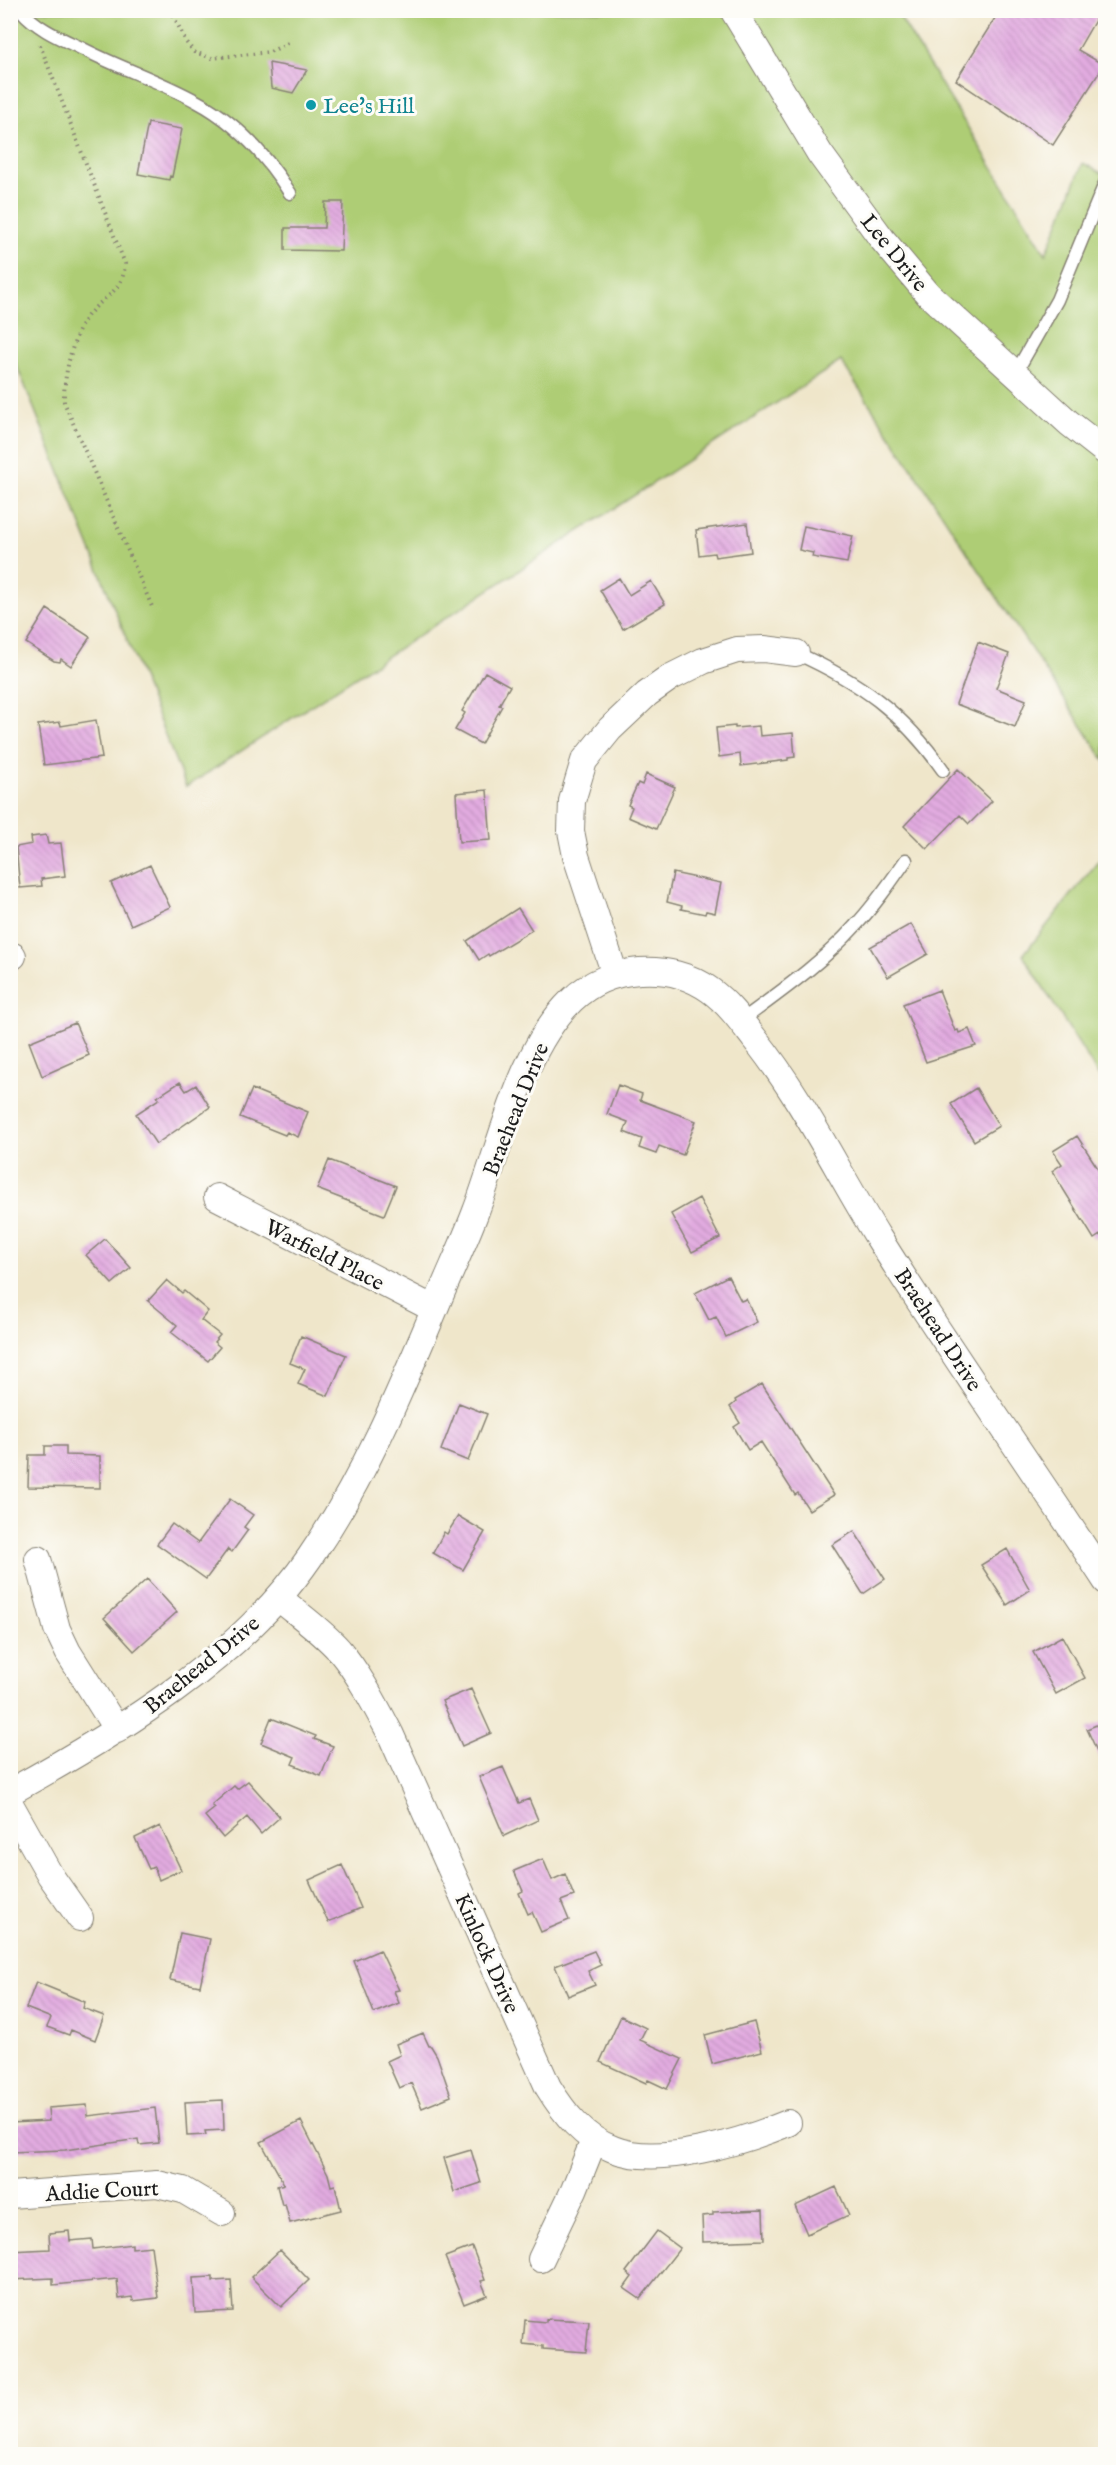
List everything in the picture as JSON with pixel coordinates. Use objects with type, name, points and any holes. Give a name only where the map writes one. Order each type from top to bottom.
[{"type":"street","name":"Lee Drive","points":[[733,10],[820,154],[882,239],[928,294],[1069,423],[1106,452]]},
{"type":"street","points":[[615,975],[576,856],[571,831],[572,801],[584,761],[610,729],[647,694],[703,661],[737,650],[764,649],[796,653]]},
{"type":"street","name":"Braehead Drive","points":[[10,1792],[83,1752],[177,1687],[233,1644],[279,1598],[334,1519],[366,1461],[406,1378],[476,1212],[502,1130],[539,1044],[552,1023],[573,999],[592,984],[615,975],[635,971],[679,975],[699,983],[714,993],[741,1022],[791,1090],[879,1239],[1106,1581]]},
{"type":"street","name":"Warfield Place","points":[[216,1197],[434,1309]]},
{"type":"street","points":[[38,1559],[57,1629],[68,1652],[117,1730]]},
{"type":"street","name":"Kinlock Drive","points":[[279,1598],[339,1650],[367,1690],[390,1733],[548,2087],[561,2109],[594,2140],[614,2150],[632,2154],[672,2154],[711,2148],[751,2138],[788,2123]]},
{"type":"street","points":[[10,1804],[50,1875],[80,1918]]},
{"type":"street","points":[[542,2259],[594,2140]]},
{"type":"street","name":"Addie Court","points":[[10,2195],[157,2184],[183,2190],[222,2213]]},
{"type":"lane","points":[[26,15],[44,29],[111,64],[197,101],[226,120],[253,143],[290,193]]},
{"type":"lane","points":[[1015,374],[1057,300],[1106,181]]},
{"type":"lane","points":[[796,653],[838,674],[902,718],[943,770]]},
{"type":"lane","points":[[741,1022],[800,977],[854,928],[879,899],[906,860]]},
{"type":"path","points":[[171,10],[194,52],[212,58],[270,52],[288,43]]},
{"type":"path","points":[[26,15],[62,96],[125,264],[124,275],[119,286],[88,315],[78,332],[64,386],[64,402],[153,609]]},
{"type":"green space","points":[[11,11],[896,11],[1046,254],[1083,163],[1105,175],[1105,761],[841,361],[186,787],[11,351]]},
{"type":"green space","points":[[1105,853],[1105,1086],[1023,955]]},
{"type":"building","points":[[1000,10],[1101,10],[1078,50],[1104,65],[1053,145],[956,80]]},
{"type":"building","points":[[269,63],[307,70],[293,93],[271,88]]},
{"type":"building","points":[[148,123],[182,129],[172,177],[170,176],[169,180],[138,174]]},
{"type":"building","points":[[325,202],[343,202],[341,251],[285,250],[285,228],[324,228]]},
{"type":"building","points":[[747,523],[751,552],[715,557],[714,553],[699,555],[696,530]]},
{"type":"building","points":[[804,526],[853,536],[847,563],[812,557],[813,553],[799,550]]},
{"type":"building","points":[[619,578],[629,595],[651,581],[665,604],[623,629],[600,590]]},
{"type":"building","points":[[47,609],[90,637],[71,666],[61,659],[60,662],[54,661],[26,643]]},
{"type":"building","points":[[978,642],[1009,654],[996,688],[1026,700],[1015,727],[956,704]]},
{"type":"building","points":[[485,672],[510,686],[481,744],[455,730],[465,713],[462,711]]},
{"type":"building","points":[[96,720],[102,758],[44,765],[38,725],[60,722],[61,726]]},
{"type":"building","points":[[735,726],[735,728],[759,726],[760,736],[793,733],[795,757],[788,758],[788,760],[741,766],[740,754],[719,757],[716,728]]},
{"type":"building","points":[[958,769],[992,801],[969,824],[960,815],[927,849],[904,826]]},
{"type":"building","points":[[646,774],[675,787],[656,829],[628,817],[632,807],[628,805],[638,783],[642,785]]},
{"type":"building","points":[[487,790],[491,840],[459,842],[456,793]]},
{"type":"building","points":[[46,835],[48,844],[61,843],[65,876],[41,879],[42,886],[20,888],[16,847],[32,844],[31,837]]},
{"type":"building","points":[[150,865],[170,907],[131,925],[111,883]]},
{"type":"building","points":[[673,873],[721,883],[715,913],[706,911],[705,914],[681,909],[682,906],[667,902]]},
{"type":"building","points":[[518,908],[532,930],[479,960],[467,941]]},
{"type":"building","points":[[911,924],[928,954],[888,977],[870,947]]},
{"type":"building","points":[[939,990],[955,1031],[958,1030],[959,1033],[969,1029],[976,1046],[926,1062],[903,1004]]},
{"type":"building","points":[[75,1023],[89,1055],[42,1076],[29,1042]]},
{"type":"building","points":[[180,1082],[186,1091],[196,1085],[210,1107],[156,1144],[136,1114]]},
{"type":"building","points":[[618,1085],[642,1094],[640,1100],[696,1121],[683,1155],[659,1146],[656,1154],[639,1148],[642,1139],[624,1132],[628,1122],[607,1114]]},
{"type":"building","points":[[976,1088],[999,1126],[974,1141],[951,1104]]},
{"type":"building","points":[[252,1089],[308,1112],[298,1137],[287,1132],[285,1135],[240,1117]]},
{"type":"building","points":[[1077,1136],[1099,1170],[1106,1166],[1106,1231],[1094,1239],[1052,1171],[1062,1164],[1053,1151]]},
{"type":"building","points":[[329,1160],[396,1186],[384,1215],[317,1189]]},
{"type":"building","points":[[699,1198],[720,1238],[692,1252],[671,1214]]},
{"type":"building","points":[[105,1239],[131,1268],[112,1284],[86,1255]]},
{"type":"building","points":[[728,1276],[741,1301],[746,1299],[757,1322],[726,1337],[716,1317],[709,1320],[695,1293]]},
{"type":"building","points":[[167,1280],[208,1311],[201,1320],[220,1335],[214,1342],[220,1347],[208,1361],[171,1332],[177,1325],[148,1301]]},
{"type":"building","points":[[301,1336],[346,1355],[328,1396],[298,1384],[305,1369],[290,1363]]},
{"type":"building","points":[[762,1384],[834,1495],[809,1510],[798,1493],[795,1495],[761,1442],[748,1450],[734,1427],[740,1423],[730,1407],[736,1402],[735,1400]]},
{"type":"building","points":[[459,1403],[487,1414],[468,1461],[441,1450]]},
{"type":"building","points":[[45,1446],[66,1446],[66,1455],[100,1456],[100,1488],[28,1487],[29,1455],[45,1455]]},
{"type":"building","points":[[230,1499],[253,1515],[244,1527],[248,1530],[232,1552],[228,1549],[206,1579],[157,1544],[172,1524],[198,1543]]},
{"type":"building","points":[[458,1516],[485,1532],[463,1570],[433,1553],[444,1532],[447,1534]]},
{"type":"building","points":[[854,1531],[885,1579],[863,1594],[832,1545]]},
{"type":"building","points":[[1007,1549],[1030,1590],[1007,1605],[981,1565]]},
{"type":"building","points":[[147,1579],[177,1612],[134,1651],[104,1618]]},
{"type":"building","points":[[1062,1636],[1085,1678],[1056,1694],[1033,1652]]},
{"type":"building","points":[[471,1689],[491,1733],[462,1746],[442,1701]]},
{"type":"building","points":[[271,1718],[316,1736],[314,1739],[333,1746],[321,1776],[292,1764],[295,1757],[261,1743]]},
{"type":"building","points":[[1106,1721],[1106,1771],[1087,1729]]},
{"type":"building","points":[[503,1767],[519,1803],[529,1799],[538,1820],[504,1836],[479,1777]]},
{"type":"building","points":[[248,1781],[280,1817],[261,1834],[247,1817],[223,1838],[205,1816],[215,1808],[212,1805],[234,1786],[237,1789]]},
{"type":"building","points":[[160,1826],[181,1870],[159,1880],[154,1867],[149,1869],[135,1838]]},
{"type":"building","points":[[543,1859],[552,1880],[565,1874],[574,1896],[561,1901],[569,1920],[541,1932],[532,1912],[528,1914],[519,1893],[523,1891],[514,1871]]},
{"type":"building","points":[[342,1865],[361,1908],[328,1922],[309,1880]]},
{"type":"building","points":[[180,1933],[210,1939],[200,1986],[170,1980]]},
{"type":"building","points":[[380,1950],[399,1990],[394,1991],[399,2003],[374,2013],[354,1961]]},
{"type":"building","points":[[594,1951],[601,1965],[588,1971],[595,1985],[568,1996],[555,1966]]},
{"type":"building","points":[[36,1982],[85,2002],[83,2008],[104,2016],[95,2040],[71,2030],[69,2035],[47,2027],[51,2018],[26,2008]]},
{"type":"building","points":[[621,2016],[646,2028],[640,2040],[682,2059],[667,2089],[648,2080],[646,2083],[600,2062]]},
{"type":"building","points":[[754,2022],[762,2051],[712,2064],[705,2035]]},
{"type":"building","points":[[423,2033],[437,2056],[451,2096],[422,2108],[411,2083],[399,2088],[387,2061],[400,2055],[396,2044]]},
{"type":"building","points":[[223,2100],[224,2130],[205,2131],[206,2135],[187,2136],[185,2102]]},
{"type":"building","points":[[87,2105],[88,2116],[155,2108],[159,2143],[139,2145],[138,2139],[65,2150],[10,2152],[10,2123],[49,2121],[48,2108]]},
{"type":"building","points":[[301,2121],[328,2174],[331,2186],[335,2185],[341,2210],[290,2223],[277,2186],[284,2184],[261,2142]]},
{"type":"building","points":[[471,2150],[481,2183],[454,2192],[444,2158]]},
{"type":"building","points":[[836,2187],[849,2215],[807,2234],[795,2206]]},
{"type":"building","points":[[763,2210],[764,2240],[703,2242],[702,2216],[713,2215],[713,2212]]},
{"type":"building","points":[[69,2231],[70,2241],[92,2239],[93,2249],[132,2244],[132,2248],[151,2246],[158,2298],[133,2301],[132,2297],[119,2299],[117,2279],[53,2285],[53,2278],[10,2280],[10,2251],[50,2249],[49,2233]]},
{"type":"building","points":[[657,2231],[680,2248],[640,2299],[624,2288],[632,2277],[626,2272]]},
{"type":"building","points":[[472,2247],[485,2280],[481,2281],[487,2295],[464,2304],[445,2257]]},
{"type":"building","points":[[280,2250],[309,2280],[281,2307],[251,2277]]},
{"type":"building","points":[[213,2277],[213,2281],[231,2280],[233,2311],[195,2313],[193,2278]]},
{"type":"building","points":[[546,2319],[589,2321],[586,2352],[543,2349],[543,2346],[523,2344],[525,2320],[546,2322]]},
{"type":"place","name":"Lee's Hill","points":[[311,105]]}]
